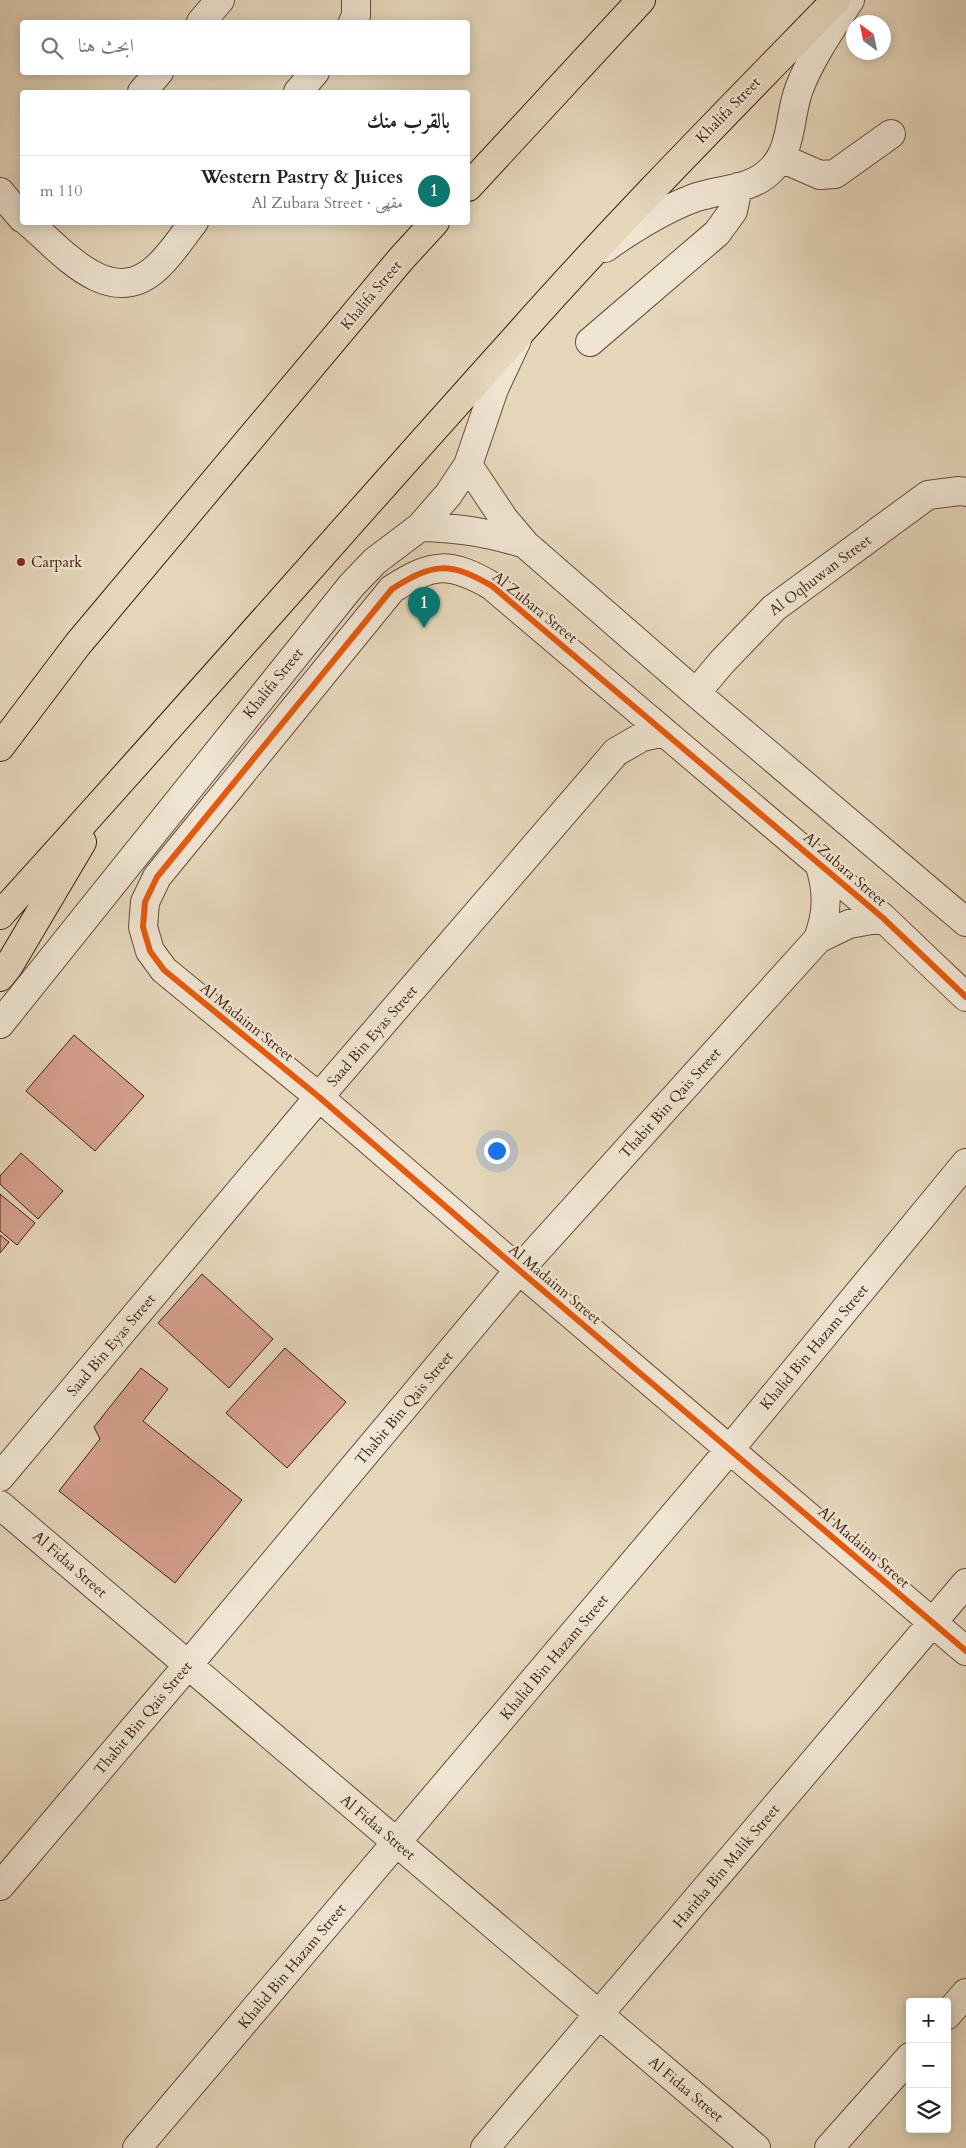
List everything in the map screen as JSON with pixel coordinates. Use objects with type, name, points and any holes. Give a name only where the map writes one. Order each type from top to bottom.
[{"type":"main road","points":[[470,185],[641,0]]},
{"type":"main road","name":"Khalifa Street","points":[[0,914],[110,794],[520,332],[697,143],[836,0]]},
{"type":"main road","name":"Khalifa Street","points":[[0,747],[78,644],[432,225]]},
{"type":"main road","points":[[0,977],[8,967],[110,794]]},
{"type":"street","points":[[203,20],[220,0]]},
{"type":"street","points":[[354,20],[356,16],[356,0]]},
{"type":"street","points":[[578,270],[612,243],[663,212],[694,198],[738,187],[762,178],[772,169],[781,158],[786,144],[799,89],[816,55],[850,0]]},
{"type":"street","points":[[144,90],[156,75]]},
{"type":"street","points":[[300,90],[312,75]]},
{"type":"street","points":[[781,158],[820,176],[835,174],[891,134]]},
{"type":"street","points":[[590,342],[717,233],[733,210],[738,187]]},
{"type":"street","points":[[0,192],[20,217]]},
{"type":"street","points":[[28,225],[88,274],[102,280],[117,283],[132,281],[154,270],[192,225]]},
{"type":"street","name":"Khalifa Street","points":[[0,1024],[351,586],[375,561],[420,528],[448,495],[468,465],[494,390],[520,332]]},
{"type":"street","points":[[468,465],[504,519],[524,544],[966,922]]},
{"type":"street","name":"Al Oqhuwan Street","points":[[696,693],[721,663],[774,608],[928,495],[959,491],[966,492]]},
{"type":"street","points":[[420,528],[456,528],[491,534],[524,544]]},
{"type":"street","name":"Al Zubara Street","points":[[144,927],[145,902],[157,877],[392,589],[414,575],[438,567],[471,574],[492,586],[883,918],[966,997]]},
{"type":"street","name":"Khalifa Street","points":[[0,724],[78,644]]},
{"type":"street","name":"Saad Bin Eyas Street","points":[[0,1477],[319,1097],[616,752],[642,737],[664,732]]},
{"type":"street","points":[[818,939],[825,921],[827,901],[825,882],[819,863]]},
{"type":"street","points":[[818,939],[849,924],[883,918]]},
{"type":"street","name":"Al Madainn Street","points":[[144,927],[150,951],[164,970],[319,1097],[518,1270],[730,1448],[966,1651]]},
{"type":"street","name":"Thabit Bin Qais Street","points":[[0,1886],[188,1666],[518,1270],[818,939]]},
{"type":"street","name":"Khalid Bin Hazam Street","points":[[137,2148],[730,1448],[966,1163]]},
{"type":"street","name":"Al Fidaa Street","points":[[0,1505],[756,2148]]},
{"type":"street","name":"Haritha Bin Malik Street","points":[[485,2148],[934,1623],[966,1583]]},
{"type":"street","points":[[951,2010],[966,1993]]},
{"type":"street","points":[[829,2148],[906,2061]]},
{"type":"building","points":[[74,1035],[144,1096],[95,1151],[26,1091]]},
{"type":"building","points":[[21,1153],[63,1191],[38,1219],[0,1184],[0,1176]]},
{"type":"building","points":[[0,1194],[35,1223],[17,1245],[0,1231]]},
{"type":"building","points":[[0,1235],[9,1242],[0,1253]]},
{"type":"building","points":[[202,1274],[273,1339],[229,1388],[158,1323]]},
{"type":"building","points":[[285,1348],[346,1402],[287,1468],[226,1413]]},
{"type":"building","points":[[141,1368],[168,1389],[143,1421],[242,1500],[175,1583],[59,1491],[100,1439],[94,1427]]},
{"type":"cycle path","points":[[966,997],[883,918],[492,586],[464,572],[452,569],[430,570],[406,580],[392,589],[157,877],[145,902],[143,927],[150,951],[164,970],[319,1097],[966,1651]]},
{"type":"place","name":"Carpark","points":[[21,562]]},
{"type":"place","name":"Western Pastry & Juices","points":[[424,628]]}]
